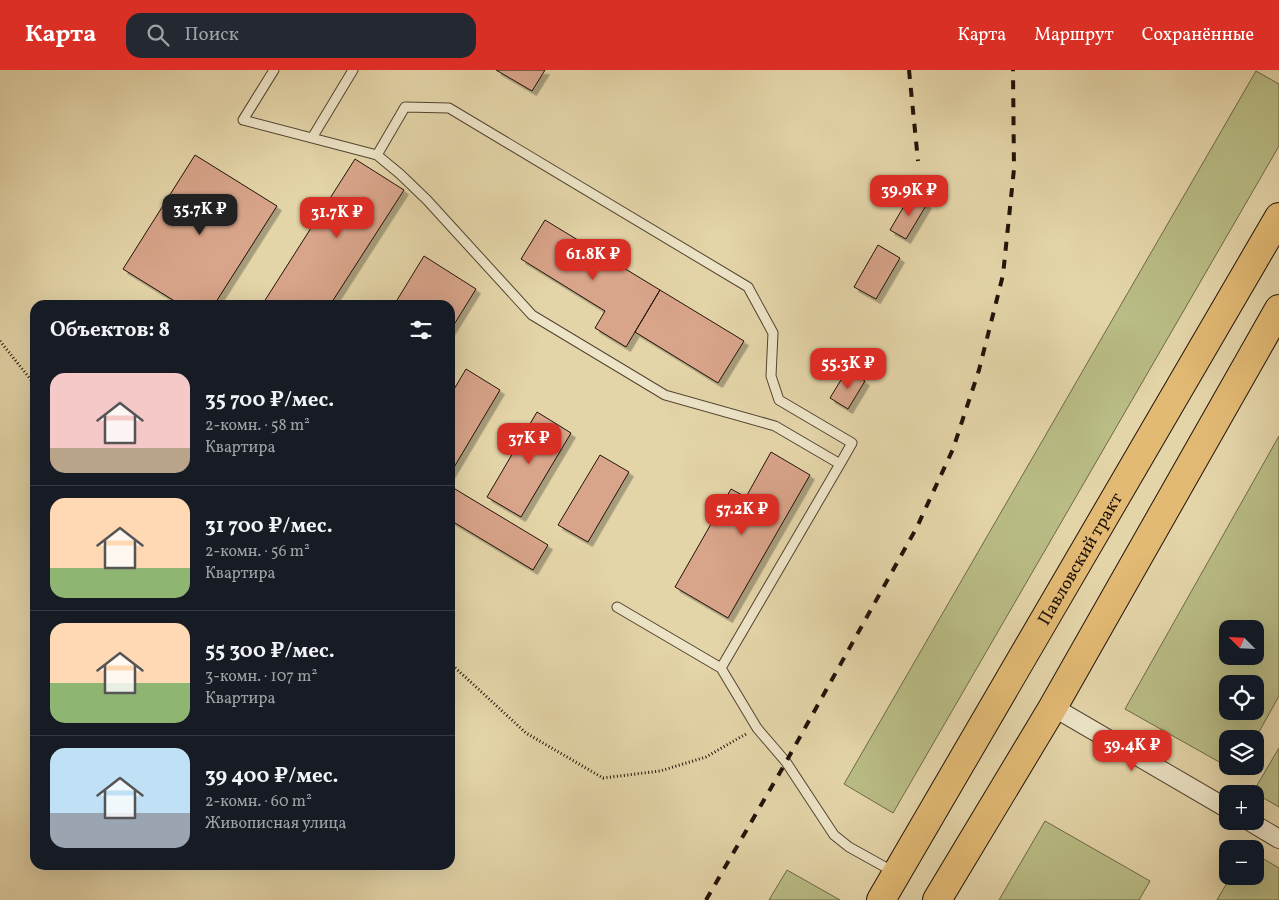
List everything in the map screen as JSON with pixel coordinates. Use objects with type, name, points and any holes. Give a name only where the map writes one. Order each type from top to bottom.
[{"type":"highway","name":"Павловский тракт","points":[[881,900],[1279,217]]},
{"type":"highway","points":[[937,900],[1053,707],[1279,309]]},
{"type":"street","points":[[1053,707],[1219,804]]},
{"type":"street","points":[[1264,830],[1279,839]]},
{"type":"lane","points":[[274,70],[243,120],[377,155],[400,174],[426,200],[532,315],[665,395],[775,426],[840,464]]},
{"type":"lane","points":[[312,138],[354,70]]},
{"type":"lane","points":[[377,155],[405,107],[449,108],[748,287],[773,333],[771,376],[779,400],[852,443],[721,668]]},
{"type":"lane","points":[[617,607],[721,668],[757,728],[786,762],[834,834],[849,847],[897,873]]},
{"type":"path","points":[[0,341],[30,379]]},
{"type":"path","points":[[455,668],[526,733],[603,778],[660,771],[706,758],[757,728]]},
{"type":"green space","points":[[1256,71],[1279,84],[1279,146],[893,813],[844,784]]},
{"type":"green space","points":[[1279,436],[1279,696],[1260,730],[1219,730],[1219,762],[1125,709]]},
{"type":"green space","points":[[1279,748],[1279,807],[1264,798],[1264,785],[1257,785]]},
{"type":"green space","points":[[1045,821],[1150,881],[1139,900],[999,900]]},
{"type":"green space","points":[[1264,859],[1279,868],[1279,900],[1217,900],[1226,885],[1264,885]]},
{"type":"green space","points":[[787,870],[840,900],[769,900]]},
{"type":"building","points":[[496,70],[545,70],[532,91]]},
{"type":"building","points":[[195,155],[277,206],[217,300],[173,300],[123,269]]},
{"type":"building","points":[[355,159],[404,190],[333,300],[265,300]]},
{"type":"building","points":[[911,194],[927,204],[906,239],[890,230]]},
{"type":"building","points":[[545,220],[660,290],[626,347],[595,328],[605,311],[521,259]]},
{"type":"building","points":[[878,245],[900,258],[876,299],[854,287]]},
{"type":"building","points":[[424,256],[476,289],[455,323],[455,300],[397,300]]},
{"type":"building","points":[[660,290],[744,341],[718,383],[635,332]]},
{"type":"building","points":[[466,369],[500,390],[455,466],[455,388]]},
{"type":"building","points":[[847,370],[865,381],[848,409],[830,398]]},
{"type":"building","points":[[537,412],[571,433],[521,517],[487,497]]},
{"type":"building","points":[[771,452],[810,475],[728,618],[675,587],[731,489],[746,497]]},
{"type":"building","points":[[600,455],[629,472],[588,542],[558,525]]},
{"type":"building","points":[[455,489],[548,545],[533,570],[455,523]]},
{"type":"railway","points":[[909,70],[918,161]]},
{"type":"railway","points":[[706,900],[786,762],[917,527],[953,449],[979,370],[1003,275],[1014,169],[1013,70]]}]
